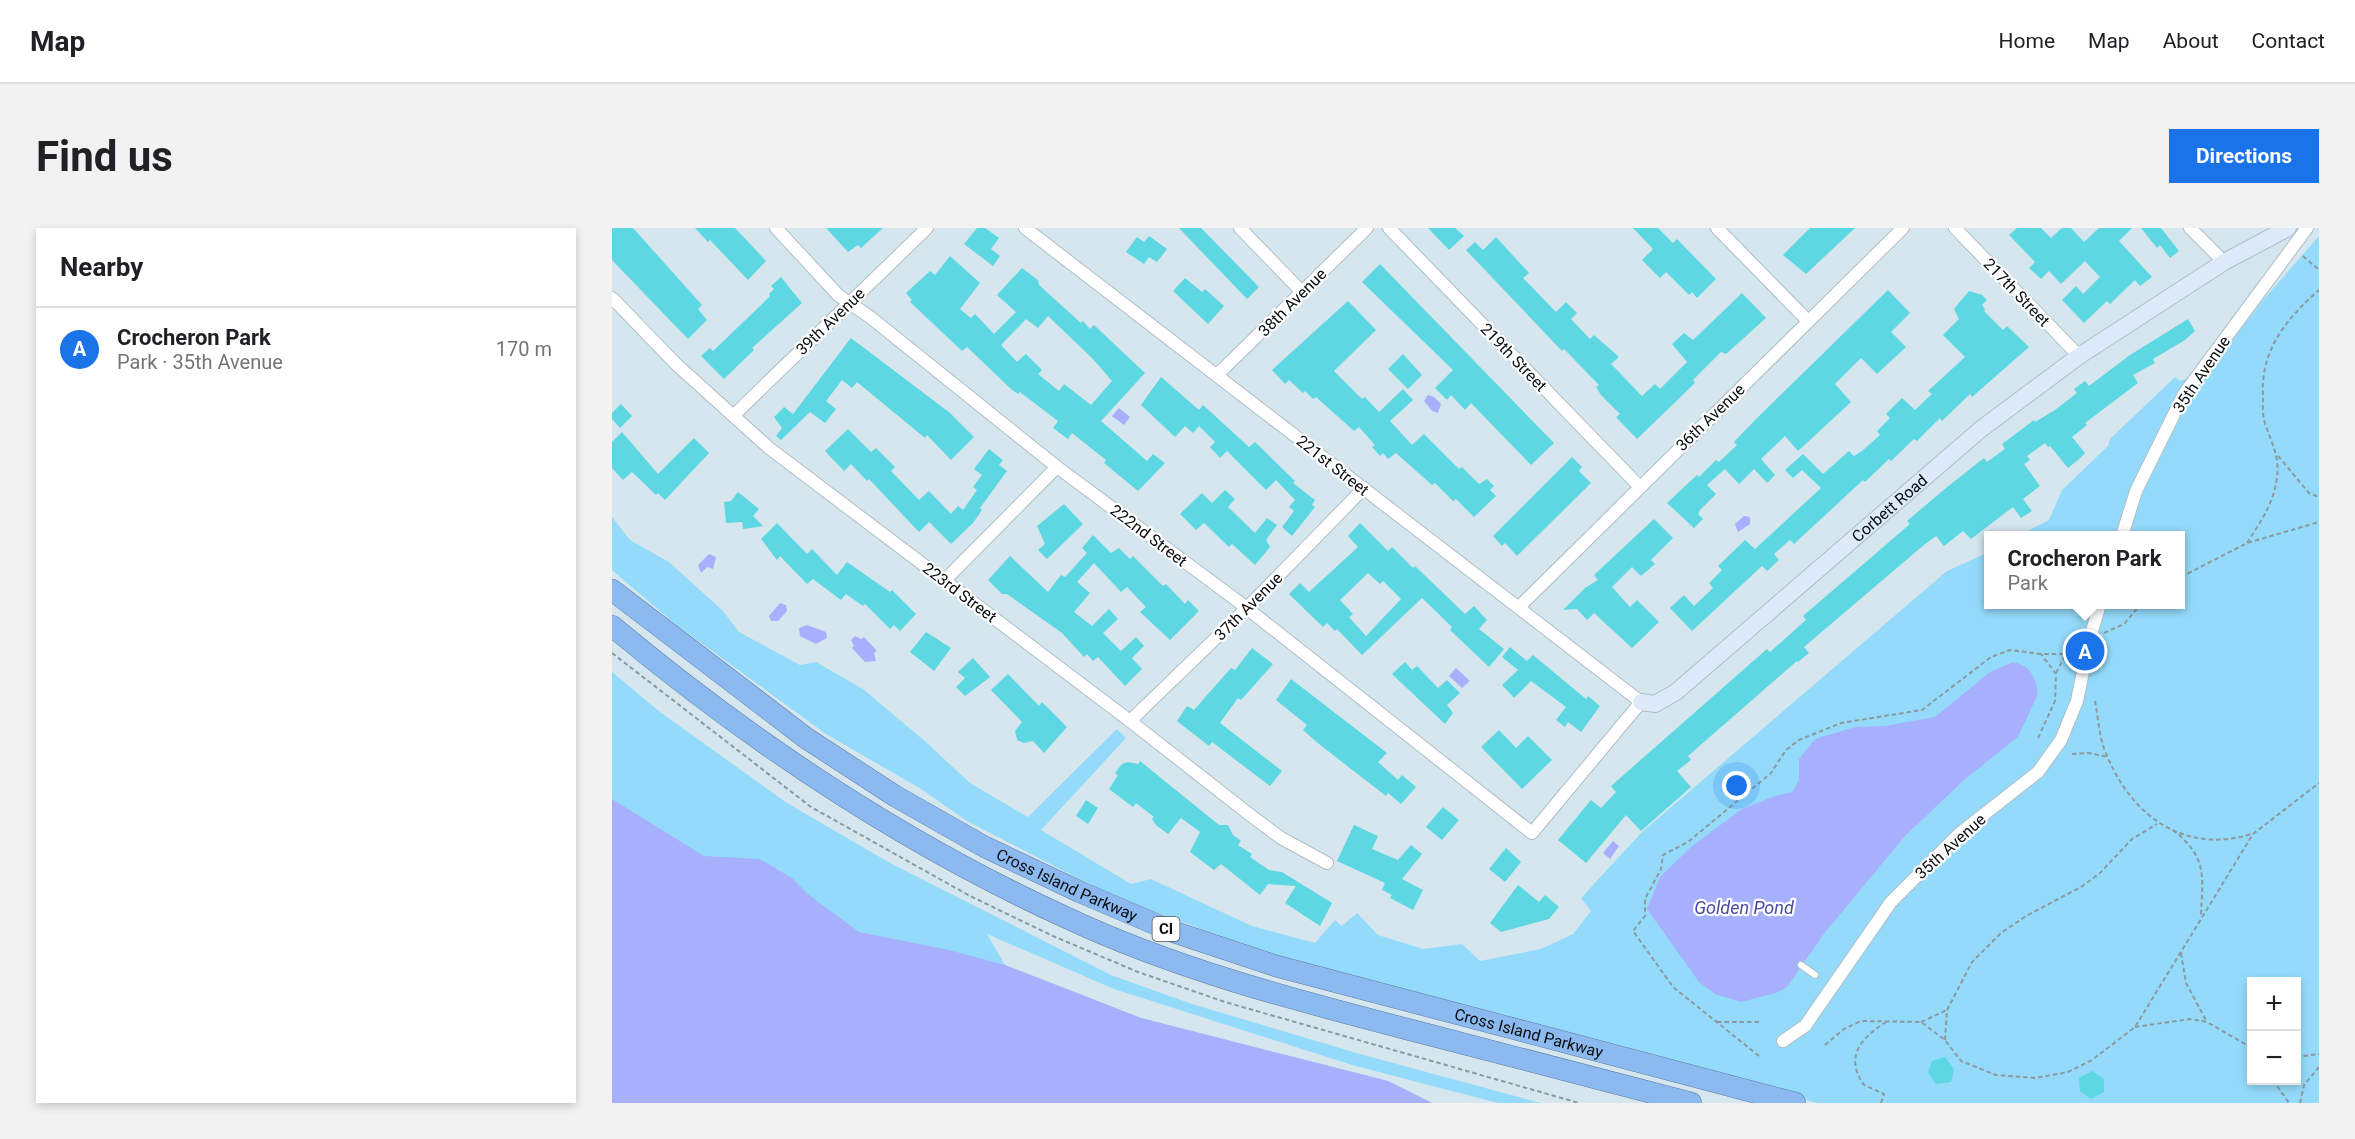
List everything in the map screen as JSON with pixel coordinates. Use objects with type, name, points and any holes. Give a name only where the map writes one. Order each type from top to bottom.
[{"type":"highway","name":"Cross Island Parkway","points":[[612,590],[736,688],[835,758],[895,796],[978,843],[1080,892],[1174,932],[1276,966],[1795,1103]]},
{"type":"highway","name":"Cross Island Parkway","points":[[612,626],[708,703],[795,765],[915,840],[974,873],[1067,918],[1167,958],[1270,992],[1691,1103]]},
{"type":"street","name":"222nd Street","points":[[776,228],[838,295],[870,317],[1057,467],[1247,608],[1532,833],[1641,702]]},
{"type":"street","name":"39th Avenue","points":[[734,415],[927,228]]},
{"type":"street","name":"221st Street","points":[[1025,228],[1641,702]]},
{"type":"street","points":[[1240,228],[1302,292]]},
{"type":"street","name":"38th Avenue","points":[[1217,375],[1367,228]]},
{"type":"street","name":"219th Street","points":[[1389,228],[1639,486]]},
{"type":"street","points":[[1717,228],[1808,321]]},
{"type":"street","name":"36th Avenue","points":[[1519,607],[1639,486],[1903,228]]},
{"type":"street","name":"217th Street","points":[[1955,228],[2079,356]]},
{"type":"street","points":[[2190,228],[2224,262]]},
{"type":"street","name":"Corbett Road","points":[[1641,702],[1655,704],[1676,693],[1981,429],[2079,356],[2224,262],[2288,228]]},
{"type":"street","name":"35th Avenue","points":[[2124,531],[2136,491],[2184,394],[2307,228]]},
{"type":"street","name":"223rd Street","points":[[612,298],[677,365],[769,448],[1281,838],[1327,863]]},
{"type":"street","points":[[945,580],[1057,467]]},
{"type":"street","name":"37th Avenue","points":[[1130,721],[1247,608],[1364,488]]},
{"type":"street","name":"35th Avenue","points":[[1783,1041],[1805,1026],[1891,902],[1959,834],[2038,772],[2061,740],[2077,700],[2087,649],[2098,609]]},
{"type":"lane","points":[[1801,965],[1815,975]]},
{"type":"path","points":[[2292,246],[2319,270]]},
{"type":"path","points":[[2319,290],[2277,335],[2264,365],[2262,376],[2264,421],[2277,453],[2288,470],[2309,493],[2319,497]]},
{"type":"path","points":[[2247,543],[2272,504],[2278,475],[2277,453]]},
{"type":"path","points":[[2185,575],[2247,543],[2319,522]]},
{"type":"path","points":[[2091,634],[2110,632],[2124,624],[2138,609]]},
{"type":"path","points":[[1759,1056],[1673,987],[1633,932],[1645,916],[1645,899],[1661,869],[1663,855],[1688,842],[1770,773],[1786,750],[1799,740],[1841,723],[1922,710],[1991,657],[2010,650],[2066,654],[2078,648],[2087,649]]},
{"type":"path","points":[[2041,654],[2056,674]]},
{"type":"path","points":[[2038,738],[2055,700],[2056,674],[2066,654]]},
{"type":"path","points":[[2096,701],[2108,757],[2133,800],[2157,824],[2211,841],[2231,840],[2253,834]]},
{"type":"path","points":[[2072,754],[2089,753],[2108,757]]},
{"type":"path","points":[[1921,1022],[1945,1040],[1961,1061],[1972,1067],[2007,1077],[2036,1078],[2068,1072],[2092,1060],[2135,1027],[2253,834],[2319,783]]},
{"type":"path","points":[[1945,1040],[1947,1010],[1972,962],[2001,933],[2026,916],[2081,887],[2099,874],[2132,839],[2157,824]]},
{"type":"path","points":[[2171,829],[2189,843],[2203,873],[2201,918]]},
{"type":"path","points":[[2181,953],[2186,983],[2207,1022]]},
{"type":"path","points":[[1825,1046],[1844,1029],[1861,1021],[1921,1022],[1947,1010]]},
{"type":"path","points":[[2135,1027],[2176,1020],[2207,1022],[2247,1046]]},
{"type":"path","points":[[1881,1103],[1884,1094],[1864,1085],[1853,1060],[1856,1050],[1869,1033],[1887,1021]]},
{"type":"path","points":[[1716,1022],[1762,1022]]},
{"type":"path","points":[[2301,1056],[2319,1054]]},
{"type":"path","points":[[2300,1103],[2304,1085],[2319,1067]]},
{"type":"path","points":[[2276,1085],[2289,1103]]},
{"type":"shaded area","points":[[2319,236],[2319,1103],[1817,1103],[1720,1074],[1284,960],[1112,896],[967,821],[921,789],[826,734],[675,624],[612,570],[612,517],[630,540],[669,562],[722,610],[739,632],[800,665],[816,662],[863,689],[970,783],[1028,817],[1117,729],[1126,738],[1041,830],[1131,884],[1151,879],[1252,926],[1315,943],[1335,920],[1342,926],[1357,913],[1378,935],[1423,949],[1462,944],[1480,961],[1541,949],[1573,934],[1591,911],[1581,898],[1642,832],[1947,571],[1984,554],[1984,609],[2185,609],[2185,531],[2028,531],[2049,520],[2062,490],[2108,446],[2110,439],[2175,377],[2180,381],[2210,369],[2263,300]]},
{"type":"shaded area","points":[[612,672],[660,712],[787,803],[890,863],[1111,975],[1192,1004],[1360,1054],[1541,1103],[1498,1103],[1352,1065],[1114,989],[987,934],[1005,965],[1141,1018],[1388,1081],[1432,1103],[612,1103]]},
{"type":"water","points":[[1428,395],[1441,404],[1438,413],[1432,411],[1424,401]]},
{"type":"water","points":[[1119,408],[1130,417],[1124,425],[1112,416]]},
{"type":"water","points":[[1744,516],[1750,517],[1750,524],[1738,532],[1735,524]]},
{"type":"water","points":[[709,554],[716,557],[713,569],[707,567],[701,573],[698,565]]},
{"type":"water","points":[[780,603],[786,605],[787,611],[778,621],[771,621],[769,616]]},
{"type":"water","points":[[807,625],[826,632],[827,638],[816,644],[800,636],[799,628]]},
{"type":"water","points":[[855,636],[861,639],[864,637],[877,651],[874,653],[876,661],[865,662],[852,648],[854,646],[851,640]]},
{"type":"water","name":"Golden Pond","points":[[2013,662],[2028,669],[2038,694],[2018,737],[1964,780],[1904,837],[1823,935],[1787,987],[1776,993],[1741,1002],[1715,994],[1699,982],[1647,909],[1660,877],[1692,846],[1742,809],[1792,792],[1799,780],[1799,759],[1815,739],[1855,727],[1885,726],[1935,717],[1990,672]]},
{"type":"water","points":[[1456,668],[1470,681],[1462,688],[1449,676]]},
{"type":"water","points":[[612,799],[704,856],[760,859],[792,878],[809,895],[859,932],[949,950],[1005,965],[1141,1018],[1388,1081],[1432,1103],[612,1103]]},
{"type":"water","points":[[1613,841],[1619,846],[1610,859],[1603,853]]},
{"type":"building","points":[[612,228],[633,228],[702,305],[698,309],[707,320],[688,339],[612,260]]},
{"type":"building","points":[[695,228],[735,228],[766,261],[748,280],[710,240],[708,242]]},
{"type":"building","points":[[826,228],[883,228],[861,248],[858,245],[848,252]]},
{"type":"building","points":[[977,228],[985,228],[999,238],[991,249],[1000,256],[993,266],[964,244]]},
{"type":"building","points":[[1179,228],[1201,228],[1259,287],[1247,299]]},
{"type":"building","points":[[1428,228],[1455,228],[1464,236],[1449,250]]},
{"type":"building","points":[[1633,228],[1658,228],[1673,243],[1677,239],[1716,279],[1697,298],[1692,292],[1689,295],[1666,272],[1660,278],[1642,260],[1653,249]]},
{"type":"building","points":[[1810,228],[1855,228],[1806,274],[1783,255]]},
{"type":"building","points":[[2017,228],[2041,228],[2051,238],[2062,228],[2071,228],[2084,242],[2099,228],[2132,228],[2119,241],[2152,277],[2140,286],[2135,280],[2110,304],[2107,301],[2084,323],[2062,300],[2076,286],[2083,294],[2100,277],[2085,261],[2061,284],[2049,271],[2041,279],[2029,268],[2035,262],[2009,235]]},
{"type":"building","points":[[2141,228],[2161,228],[2179,251],[2170,258],[2160,245],[2157,248]]},
{"type":"building","points":[[1149,236],[1167,249],[1157,262],[1149,257],[1144,264],[1126,252],[1137,237],[1144,242]]},
{"type":"building","points":[[1496,237],[1529,273],[1523,278],[1556,312],[1566,302],[1577,313],[1571,319],[1590,339],[1594,335],[1619,357],[1611,364],[1642,396],[1655,384],[1660,389],[1687,362],[1672,344],[1684,333],[1693,340],[1742,293],[1766,318],[1726,354],[1721,352],[1693,380],[1695,383],[1637,439],[1616,417],[1620,414],[1601,395],[1596,387],[1599,385],[1564,349],[1562,351],[1466,250],[1475,242],[1483,250]]},
{"type":"building","points":[[950,256],[980,283],[960,309],[971,318],[975,314],[994,334],[1016,312],[997,295],[1022,268],[1038,280],[1039,285],[1081,323],[1083,321],[1090,329],[1094,325],[1145,373],[1101,421],[1147,461],[1153,454],[1165,463],[1138,491],[1104,463],[1106,460],[1072,433],[1068,439],[1053,428],[1058,421],[1020,392],[1018,394],[1011,389],[967,347],[962,351],[910,302],[912,300],[906,293],[930,271],[935,275]],"holes":[[[1048,316],[1093,359],[1112,381],[1091,405],[1064,384],[1059,391],[1038,374],[1042,370],[1026,354],[1017,362],[1001,345],[1026,319],[1038,328]]]},
{"type":"building","points":[[1380,264],[1554,443],[1531,465],[1471,403],[1465,410],[1451,395],[1447,400],[1435,388],[1453,370],[1362,282]]},
{"type":"building","points":[[781,277],[802,303],[752,348],[754,350],[724,379],[701,356],[710,348],[713,351],[759,307],[774,289],[771,286]]},
{"type":"building","points":[[1185,278],[1202,292],[1205,289],[1224,306],[1208,324],[1173,291]]},
{"type":"building","points":[[1888,290],[1910,313],[1891,332],[1906,347],[1877,374],[1861,358],[1835,384],[1851,402],[1798,451],[1785,436],[1761,459],[1775,475],[1767,483],[1754,469],[1739,484],[1725,469],[1707,485],[1716,494],[1700,510],[1698,514],[1703,519],[1694,528],[1667,503],[1697,475],[1699,477],[1716,460],[1719,462],[1737,445],[1734,442],[1754,421]]},
{"type":"building","points":[[1969,291],[1982,295],[1987,300],[1982,305],[1984,311],[2003,330],[2007,326],[2029,347],[1972,397],[1970,394],[1942,421],[1940,418],[1917,441],[1914,439],[1865,482],[1863,480],[1794,544],[1790,540],[1774,554],[1779,560],[1767,571],[1762,566],[1692,631],[1670,608],[1684,595],[1694,606],[1713,588],[1709,583],[1722,570],[1718,566],[1745,540],[1755,549],[1821,488],[1802,470],[1793,478],[1785,470],[1803,454],[1823,474],[1849,451],[1854,456],[1862,451],[1880,435],[1877,431],[1890,418],[1886,414],[1902,398],[1915,410],[1932,394],[1928,391],[1965,357],[1943,335],[1959,319],[1954,309]]},
{"type":"building","points":[[1348,301],[1376,330],[1334,371],[1362,399],[1365,397],[1379,412],[1403,389],[1413,400],[1390,421],[1412,445],[1424,434],[1459,469],[1462,467],[1479,484],[1487,479],[1494,486],[1490,490],[1496,496],[1474,517],[1456,499],[1453,501],[1435,483],[1432,485],[1396,453],[1388,459],[1383,453],[1380,456],[1372,447],[1375,445],[1359,427],[1354,431],[1316,397],[1313,399],[1305,391],[1303,393],[1289,380],[1285,384],[1272,370]]},
{"type":"building","points":[[2188,319],[2195,331],[2185,340],[2153,359],[2155,363],[2133,375],[2138,383],[2085,423],[2087,425],[2072,437],[2085,453],[2078,460],[2068,468],[2045,443],[2027,456],[2030,460],[2024,464],[2040,486],[2023,499],[2032,511],[2021,518],[2013,507],[1971,539],[1963,531],[1944,546],[1936,536],[1925,544],[1804,647],[1809,653],[1688,756],[1691,760],[1677,771],[1691,787],[1641,831],[1626,815],[1586,863],[1558,840],[1591,800],[1601,808],[1616,792],[1611,786],[1767,649],[1770,652],[1806,620],[1803,616],[1910,524],[1907,521],[1946,488],[1984,458],[1987,462],[2005,449],[2002,444],[2034,420],[2035,422],[2055,410],[2077,393],[2074,389],[2085,381],[2089,386],[2130,355]]},
{"type":"building","points":[[851,338],[950,413],[974,437],[951,460],[927,435],[925,438],[857,382],[852,388],[842,380],[826,401],[836,409],[825,423],[810,412],[781,440],[776,436],[782,428],[774,417],[784,407],[793,414]]},
{"type":"building","points":[[1403,354],[1422,375],[1408,389],[1388,369]]},
{"type":"building","points":[[1161,377],[1199,410],[1203,405],[1249,447],[1255,442],[1295,481],[1293,483],[1315,500],[1312,505],[1315,507],[1292,536],[1282,527],[1294,511],[1289,507],[1295,500],[1276,480],[1266,490],[1227,451],[1220,458],[1210,447],[1215,442],[1199,426],[1193,433],[1185,426],[1175,437],[1141,405]]},
{"type":"building","points":[[621,404],[632,416],[620,428],[612,419],[612,413]]},
{"type":"building","points":[[848,429],[871,452],[876,448],[895,467],[891,471],[919,500],[929,491],[951,514],[958,506],[963,510],[977,490],[973,487],[982,475],[974,469],[989,449],[1003,460],[999,465],[1007,471],[980,508],[982,510],[973,523],[951,544],[929,522],[919,532],[869,479],[867,481],[851,464],[844,471],[825,451]]},
{"type":"building","points":[[622,432],[658,474],[694,438],[709,453],[665,500],[658,493],[656,495],[632,472],[623,480],[612,468],[612,442]]},
{"type":"building","points":[[1572,457],[1582,467],[1579,471],[1591,483],[1517,556],[1505,543],[1502,546],[1493,536]]},
{"type":"building","points":[[1225,490],[1235,499],[1228,507],[1255,533],[1267,518],[1277,525],[1266,540],[1270,547],[1255,565],[1232,544],[1229,547],[1204,523],[1196,530],[1180,514],[1202,493],[1212,503]]},
{"type":"building","points":[[738,492],[759,509],[753,516],[763,526],[743,529],[742,522],[726,523],[724,502],[731,501]]},
{"type":"building","points":[[1064,504],[1083,524],[1047,559],[1038,550],[1045,544],[1037,526]]},
{"type":"building","points":[[1654,519],[1673,538],[1651,560],[1655,564],[1641,576],[1632,567],[1612,587],[1630,607],[1637,600],[1659,622],[1632,648],[1594,613],[1587,620],[1577,609],[1563,610],[1585,588],[1598,580],[1594,575]]},
{"type":"building","points":[[777,523],[807,554],[812,549],[837,575],[847,562],[890,592],[892,590],[916,614],[900,631],[894,625],[890,629],[865,604],[863,606],[846,594],[841,600],[813,579],[807,584],[780,556],[777,560],[761,539]]},
{"type":"building","points":[[1360,523],[1388,551],[1392,547],[1413,568],[1415,566],[1465,614],[1474,606],[1487,620],[1479,629],[1504,649],[1489,667],[1450,630],[1452,627],[1422,598],[1362,655],[1337,629],[1335,631],[1327,623],[1323,627],[1289,594],[1300,583],[1309,592],[1358,547],[1348,536]],"holes":[[[1368,573],[1380,584],[1383,581],[1401,599],[1366,636],[1349,617],[1353,614],[1340,600]]]},
{"type":"building","points":[[1093,535],[1111,553],[1119,548],[1130,559],[1133,556],[1163,586],[1166,584],[1185,604],[1188,600],[1199,611],[1170,640],[1140,612],[1146,607],[1127,587],[1121,592],[1094,563],[1077,582],[1090,593],[1074,612],[1092,626],[1109,609],[1118,619],[1103,633],[1121,651],[1136,637],[1144,646],[1132,658],[1142,669],[1125,686],[1098,657],[1093,661],[1087,654],[1084,657],[1062,633],[1007,594],[1002,594],[988,580],[1010,556],[1048,592],[1061,575],[1065,577],[1087,553],[1082,548]]},
{"type":"building","points":[[926,632],[951,648],[934,671],[910,652]]},
{"type":"building","points":[[1510,647],[1527,661],[1533,655],[1586,699],[1588,696],[1600,706],[1581,732],[1568,722],[1565,727],[1556,720],[1566,707],[1531,681],[1514,698],[1502,685],[1518,670],[1502,657]]},
{"type":"building","points":[[1252,648],[1273,664],[1241,700],[1238,698],[1220,723],[1282,771],[1270,786],[1212,742],[1209,746],[1177,721],[1187,706],[1194,710],[1231,668],[1235,670]]},
{"type":"building","points":[[973,658],[990,677],[965,696],[956,687],[965,678],[958,672]]},
{"type":"building","points":[[1405,662],[1412,670],[1417,666],[1438,688],[1447,680],[1460,693],[1447,705],[1453,713],[1445,724],[1392,674]]},
{"type":"building","points":[[1008,674],[1039,706],[1042,702],[1067,727],[1044,753],[1033,741],[1024,743],[1017,740],[1015,731],[1022,722],[991,690]]},
{"type":"building","points":[[1291,679],[1387,753],[1378,762],[1398,780],[1402,775],[1416,787],[1401,804],[1388,793],[1386,796],[1319,744],[1303,730],[1307,725],[1276,700]]},
{"type":"building","points":[[1499,730],[1516,748],[1528,736],[1552,760],[1522,789],[1481,747]]},
{"type":"building","points":[[1140,761],[1219,825],[1228,825],[1233,835],[1241,841],[1238,845],[1252,854],[1250,857],[1269,870],[1282,872],[1332,903],[1320,926],[1285,903],[1296,886],[1268,884],[1260,895],[1221,864],[1214,870],[1190,852],[1200,832],[1181,818],[1168,834],[1156,825],[1152,819],[1154,817],[1136,803],[1133,807],[1109,789],[1118,775],[1115,773],[1122,764],[1128,762],[1138,764]]},
{"type":"building","points":[[1086,800],[1098,808],[1088,824],[1076,816]]},
{"type":"building","points":[[1443,807],[1459,820],[1442,840],[1426,827]]},
{"type":"building","points":[[1354,825],[1378,836],[1372,849],[1398,860],[1411,845],[1422,854],[1402,879],[1423,890],[1413,910],[1390,898],[1392,895],[1382,890],[1385,883],[1337,861]]},
{"type":"building","points":[[1506,848],[1521,862],[1505,882],[1489,869]]},
{"type":"building","points":[[1518,885],[1539,902],[1545,895],[1559,907],[1549,919],[1501,932],[1490,923]]},
{"type":"building","points":[[1945,1057],[1954,1069],[1951,1082],[1936,1084],[1928,1073],[1932,1061]]},
{"type":"building","points":[[2092,1071],[2104,1079],[2104,1092],[2091,1099],[2080,1091],[2079,1078]]},
{"type":"place","name":"Crocheron Park","points":[[2085,651]]}]
